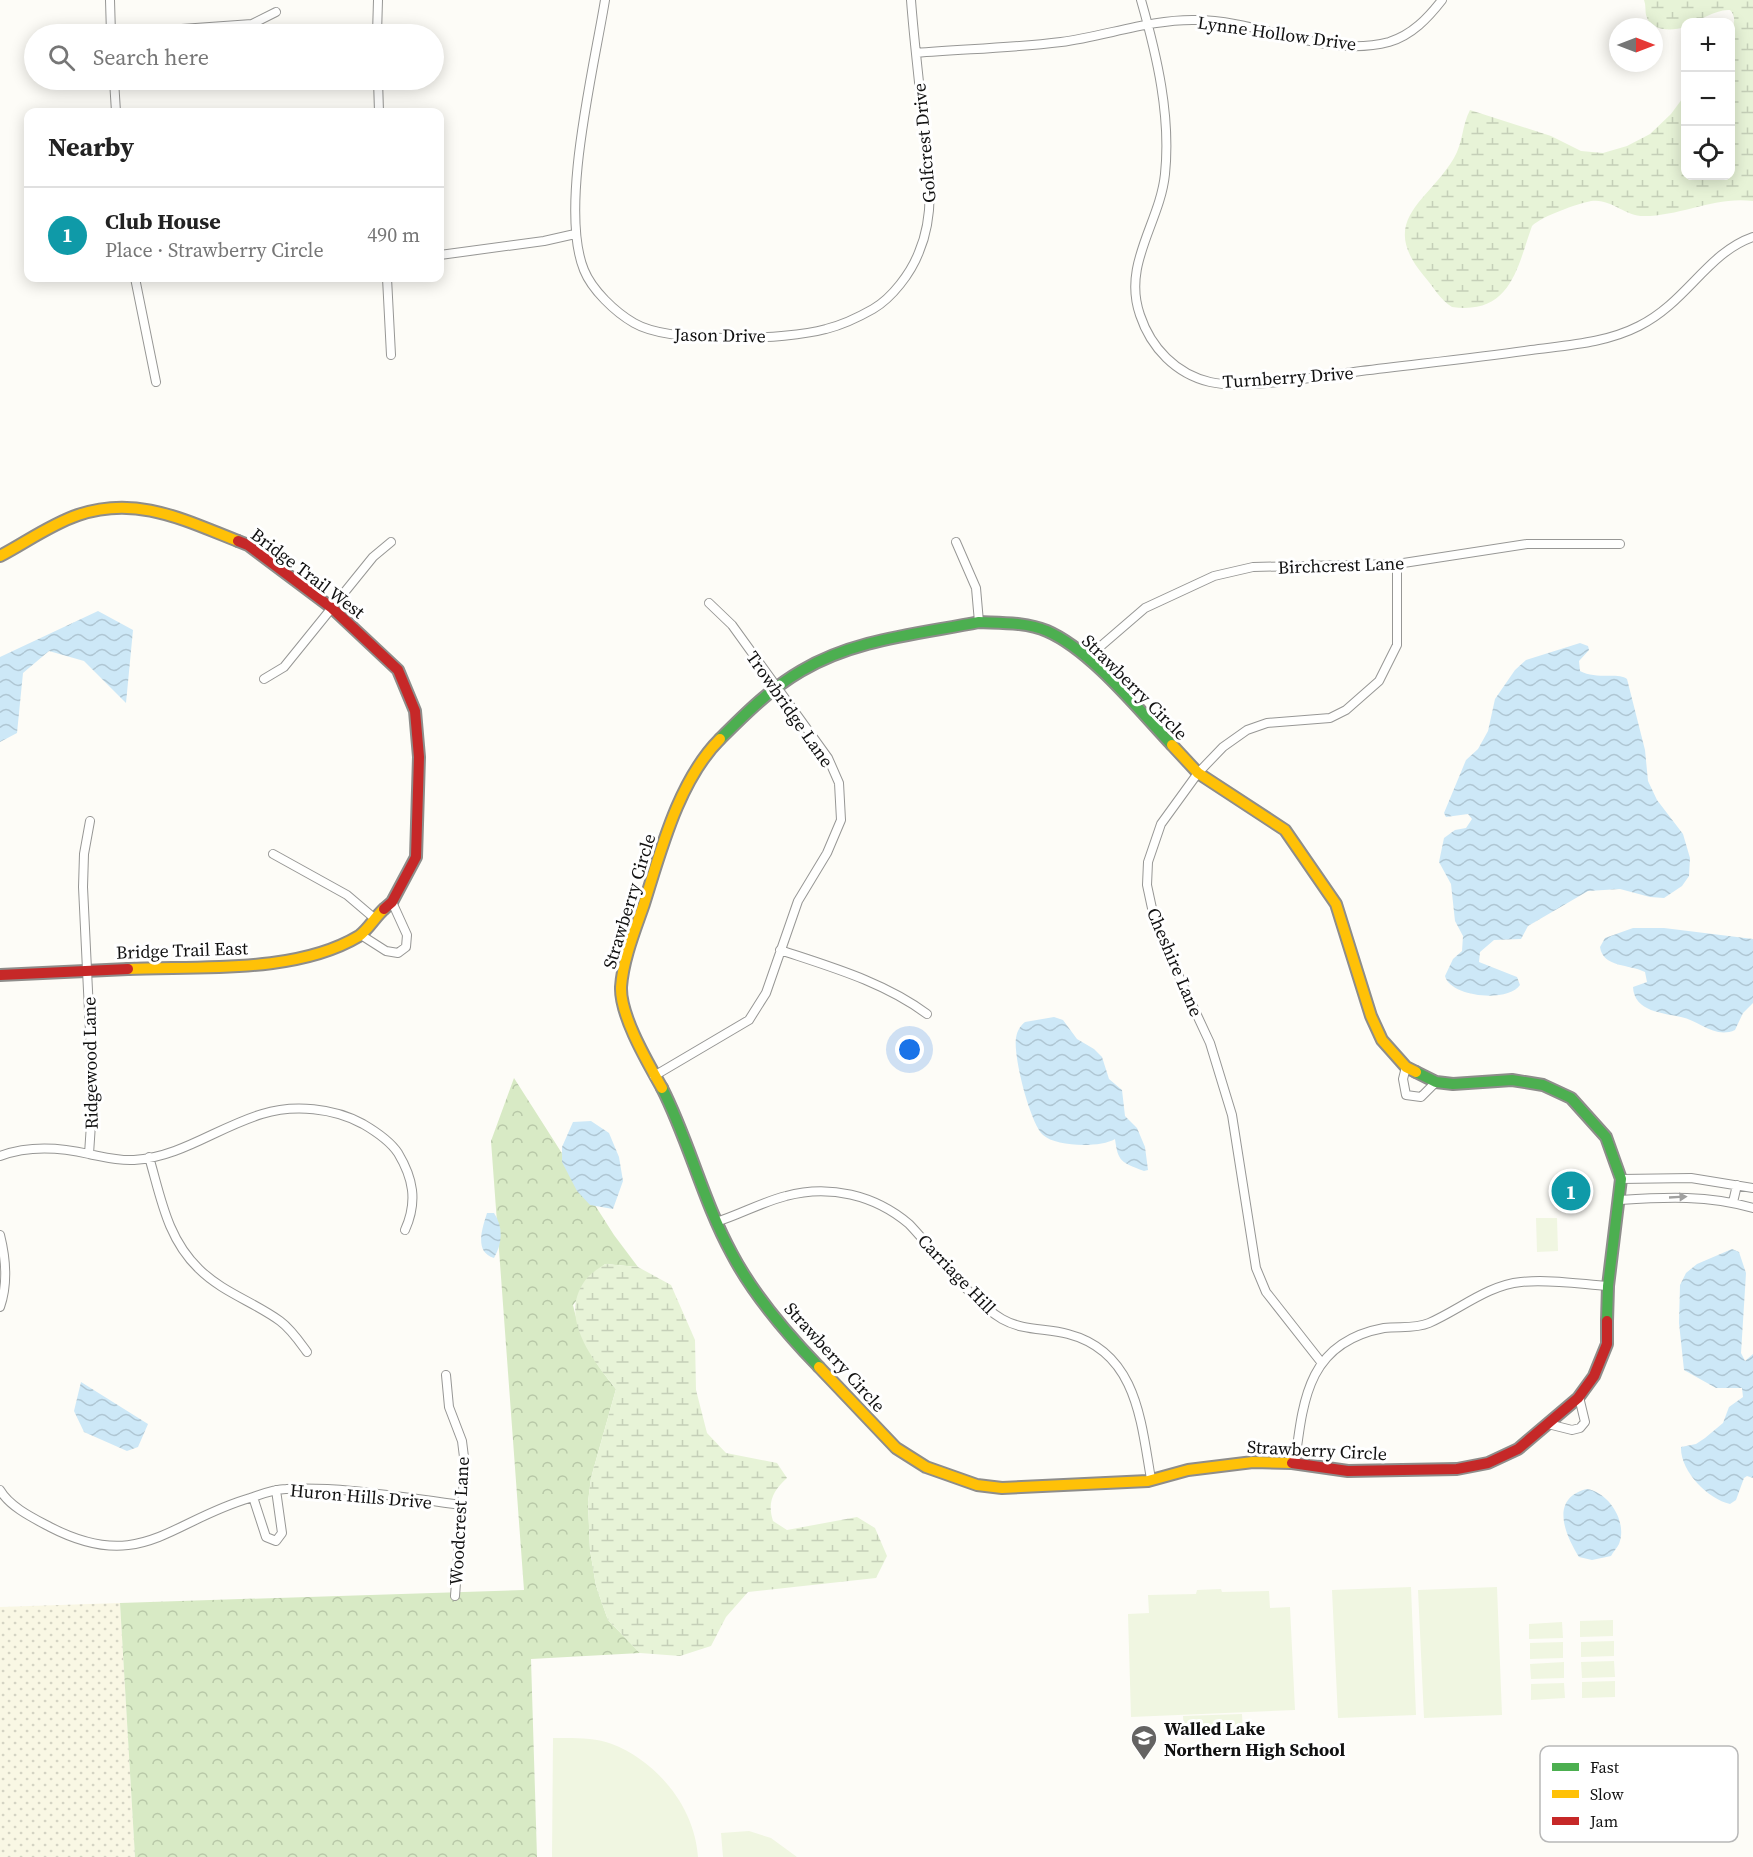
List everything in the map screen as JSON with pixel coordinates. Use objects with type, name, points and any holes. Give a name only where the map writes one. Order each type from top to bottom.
[{"type":"street","points":[[110,0],[111,24]]},
{"type":"street","points":[[377,24],[378,0]]},
{"type":"street","name":"Jason Drive","points":[[605,0],[582,140],[575,207],[575,234],[585,272],[600,294],[635,324],[677,335],[776,335]]},
{"type":"street","name":"Golfcrest Drive","points":[[776,335],[826,330],[875,308],[909,273],[927,229],[930,184],[911,0]]},
{"type":"street","name":"Turnberry Drive","points":[[1141,0],[1159,75],[1167,144],[1165,177],[1136,262],[1135,291],[1139,314],[1151,341],[1167,360],[1186,374],[1211,382],[1269,381],[1480,357],[1606,339],[1638,327],[1668,309],[1725,251],[1753,237]]},
{"type":"street","name":"Lynne Hollow Drive","points":[[916,52],[1062,42],[1196,20],[1231,22],[1314,40],[1363,46],[1390,41],[1410,33],[1426,20],[1442,0]]},
{"type":"street","points":[[252,24],[276,12]]},
{"type":"street","points":[[115,90],[116,108]]},
{"type":"street","points":[[378,90],[379,108]]},
{"type":"street","points":[[444,254],[536,243],[575,234]]},
{"type":"street","points":[[136,282],[156,382]]},
{"type":"street","points":[[387,282],[391,355]]},
{"type":"street","name":"Bridge Trail West","points":[[0,556],[77,515],[107,509],[136,507],[160,511],[248,545],[332,608],[398,670],[415,711],[419,757]]},
{"type":"street","points":[[264,679],[284,667],[373,557],[391,542]]},
{"type":"street","points":[[956,542],[976,588],[979,622]]},
{"type":"street","name":"Birchcrest Lane","points":[[1087,658],[1144,608],[1214,576],[1252,567],[1397,564],[1527,544],[1620,544]]},
{"type":"street","name":"Cheshire Lane","points":[[1321,1362],[1266,1292],[1256,1268],[1247,1199],[1229,1105],[1210,1043],[1156,927],[1146,885],[1148,862],[1161,824],[1198,773],[1223,747],[1247,730],[1267,723],[1330,718],[1370,692],[1391,660],[1396,645],[1397,564]]},
{"type":"street","name":"Trowbridge Lane","points":[[654,1076],[749,1020],[766,993],[798,901],[827,853],[841,820],[839,783],[828,758],[732,625],[709,603]]},
{"type":"street","name":"Strawberry Circle","points":[[979,622],[1011,623],[1045,630],[1069,643],[1087,658],[1198,773],[1285,830],[1336,904],[1371,1016],[1382,1040],[1406,1067],[1437,1083],[1512,1080],[1543,1085],[1571,1098],[1606,1137],[1621,1179],[1608,1286],[1607,1344],[1594,1376],[1579,1397],[1518,1449],[1488,1463],[1457,1470],[1348,1471],[1294,1463],[1232,1464],[1151,1479],[1002,1488],[977,1485],[926,1467],[896,1448],[790,1337],[732,1255],[716,1222],[688,1144],[625,1011],[621,989],[629,948],[671,821],[690,783],[714,745],[757,702],[800,671],[830,656],[862,645],[979,622]]},
{"type":"street","name":"Bridge Trail East","points":[[0,975],[280,963],[320,955],[361,935],[374,918],[392,902],[416,857],[419,757]]},
{"type":"street","name":"Ridgewood Lane","points":[[89,1154],[93,1112],[83,886],[84,854],[90,821]]},
{"type":"street","points":[[273,854],[347,895],[374,918]]},
{"type":"street","points":[[361,935],[386,951],[398,953],[406,947],[408,935],[392,902]]},
{"type":"street","points":[[780,951],[871,982],[904,996],[927,1014]]},
{"type":"street","name":"Strawberry Circle","points":[[1406,1067],[1402,1079],[1406,1095],[1421,1097],[1437,1083]]},
{"type":"street","points":[[0,1156],[30,1148],[48,1148],[134,1160],[149,1158],[181,1150],[262,1113],[319,1109],[347,1115],[373,1130],[395,1149],[409,1172],[414,1194],[411,1216],[405,1230]]},
{"type":"street","points":[[149,1158],[159,1199],[171,1231],[184,1252],[214,1282],[280,1321],[307,1352]]},
{"type":"street","points":[[1621,1179],[1691,1178],[1753,1188]]},
{"type":"street","points":[[1733,1202],[1737,1185]]},
{"type":"street","name":"Carriage Hill","points":[[716,1222],[785,1196],[807,1192],[857,1196],[895,1212],[989,1310],[1021,1328],[1059,1332],[1078,1338],[1117,1365],[1127,1379],[1138,1404],[1151,1479]]},
{"type":"street","points":[[1620,1200],[1689,1196],[1733,1202],[1753,1208]]},
{"type":"street","points":[[0,1235],[5,1274],[5,1292],[0,1307]]},
{"type":"street","points":[[1294,1463],[1306,1393],[1321,1362],[1340,1346],[1368,1333],[1428,1324],[1493,1290],[1518,1282],[1608,1286]]},
{"type":"street","name":"Woodcrest Lane","points":[[446,1375],[449,1407],[462,1441],[465,1465],[456,1596]]},
{"type":"street","points":[[1548,1424],[1572,1430],[1580,1428],[1585,1422],[1579,1397]]},
{"type":"street","name":"Huron Hills Drive","points":[[0,1490],[28,1516],[55,1530],[103,1546],[135,1546],[233,1503],[276,1490],[325,1490],[462,1505]]},
{"type":"street","points":[[253,1497],[266,1537],[276,1541],[282,1533],[276,1490]]},
{"type":"shaded area","points":[[120,1603],[135,1857],[0,1857],[0,1607]]},
{"type":"green space","points":[[1644,0],[1753,0],[1753,201],[1725,201],[1671,213],[1644,216],[1598,201],[1569,208],[1543,218],[1532,226],[1516,272],[1499,296],[1487,304],[1472,308],[1452,307],[1440,297],[1411,257],[1405,240],[1406,226],[1412,212],[1454,158],[1470,110],[1551,136],[1581,151],[1603,153],[1627,146],[1650,134],[1671,114],[1681,100],[1681,180],[1735,180],[1735,18],[1730,10],[1724,10],[1702,18],[1681,18],[1681,28],[1663,29],[1663,18],[1647,18]]},
{"type":"green space","points":[[514,1078],[614,1235],[638,1267],[605,1264],[573,1305],[589,1350],[616,1389],[591,1478],[588,1502],[590,1550],[596,1586],[608,1620],[640,1653],[531,1659],[537,1857],[135,1857],[120,1603],[524,1590],[491,1141]]},
{"type":"green space","points":[[1536,1218],[1557,1218],[1558,1251],[1537,1252]]},
{"type":"green space","points":[[605,1264],[638,1267],[671,1285],[695,1340],[696,1390],[707,1433],[726,1453],[777,1463],[787,1478],[772,1497],[773,1521],[787,1530],[857,1517],[875,1528],[887,1556],[876,1578],[748,1592],[726,1617],[711,1646],[680,1656],[640,1653],[608,1620],[596,1586],[590,1550],[588,1502],[591,1478],[616,1389],[589,1352],[577,1324],[575,1310],[577,1296],[584,1282]]},
{"type":"green space","points":[[1411,1587],[1416,1715],[1338,1718],[1332,1590]]},
{"type":"green space","points":[[1497,1587],[1502,1715],[1424,1718],[1418,1590]]},
{"type":"green space","points":[[1221,1589],[1222,1592],[1269,1591],[1270,1608],[1290,1607],[1295,1710],[1131,1717],[1128,1614],[1149,1613],[1148,1595],[1196,1594],[1197,1590]]},
{"type":"green space","points":[[1613,1620],[1613,1636],[1580,1637],[1580,1621]]},
{"type":"green space","points":[[1562,1622],[1563,1638],[1529,1639],[1529,1624]]},
{"type":"green space","points":[[1614,1641],[1614,1656],[1581,1657],[1581,1642]]},
{"type":"green space","points":[[1563,1642],[1563,1658],[1530,1659],[1530,1643]]},
{"type":"green space","points":[[1614,1661],[1615,1677],[1582,1678],[1581,1662]]},
{"type":"green space","points":[[1564,1662],[1564,1678],[1531,1679],[1530,1664]]},
{"type":"green space","points":[[1615,1681],[1615,1697],[1582,1698],[1582,1682]]},
{"type":"green space","points":[[1564,1683],[1565,1698],[1531,1700],[1531,1684]]},
{"type":"green space","points":[[1242,1714],[1243,1732],[1184,1735],[1183,1716]]},
{"type":"green space","points":[[553,1738],[598,1740],[629,1752],[644,1762],[659,1775],[682,1804],[690,1821],[698,1857],[552,1857]]},
{"type":"green space","points":[[749,1831],[771,1838],[797,1857],[723,1857],[721,1833]]},
{"type":"water","points":[[98,611],[133,630],[126,703],[84,661],[49,651],[23,673],[17,733],[0,742],[0,657]]},
{"type":"water","points":[[1580,643],[1588,646],[1589,650],[1579,661],[1580,671],[1627,679],[1645,750],[1648,781],[1657,800],[1683,834],[1690,858],[1689,876],[1682,886],[1664,898],[1650,897],[1620,889],[1588,891],[1528,926],[1521,939],[1494,940],[1480,952],[1479,962],[1517,977],[1520,985],[1514,991],[1492,996],[1468,993],[1457,989],[1449,983],[1445,976],[1453,959],[1462,951],[1463,936],[1455,921],[1451,884],[1439,862],[1444,838],[1455,830],[1466,828],[1472,819],[1468,814],[1446,817],[1444,813],[1466,760],[1478,749],[1488,731],[1495,699],[1515,670],[1526,660]]},
{"type":"water","points":[[1633,928],[1664,928],[1753,939],[1753,1003],[1743,1013],[1735,1030],[1714,1031],[1688,1019],[1651,1010],[1639,1002],[1633,987],[1647,982],[1645,972],[1606,959],[1600,947],[1605,938]]},
{"type":"water","points":[[1054,1017],[1063,1020],[1077,1039],[1094,1049],[1102,1057],[1109,1079],[1122,1090],[1125,1116],[1137,1128],[1145,1147],[1148,1170],[1144,1171],[1122,1160],[1119,1157],[1115,1139],[1099,1144],[1068,1144],[1049,1139],[1038,1128],[1024,1089],[1017,1059],[1016,1038],[1025,1022]]},
{"type":"water","points":[[591,1121],[609,1133],[619,1157],[623,1181],[613,1209],[590,1205],[577,1191],[562,1162],[562,1147],[573,1122]]},
{"type":"water","points":[[487,1213],[494,1213],[501,1230],[499,1247],[494,1258],[484,1251],[481,1239]]},
{"type":"water","points":[[1732,1249],[1739,1252],[1746,1273],[1741,1353],[1745,1361],[1753,1354],[1753,1478],[1747,1476],[1744,1478],[1736,1500],[1730,1504],[1713,1496],[1697,1483],[1685,1465],[1681,1447],[1696,1444],[1723,1423],[1729,1407],[1743,1397],[1742,1388],[1716,1388],[1684,1370],[1679,1323],[1680,1285],[1686,1273],[1697,1264]]},
{"type":"water","points":[[81,1382],[148,1424],[138,1447],[127,1451],[84,1432],[74,1411]]},
{"type":"water","points":[[1587,1489],[1595,1491],[1609,1502],[1621,1526],[1619,1544],[1611,1556],[1592,1560],[1579,1557],[1569,1538],[1564,1517],[1564,1508],[1568,1500]]},
{"type":"traffic: fast","points":[[979,622],[1031,626],[1064,640],[1114,682],[1172,745]]},
{"type":"traffic: fast","points":[[720,739],[768,694],[821,660],[887,639],[979,622]]},
{"type":"traffic: fast","points":[[1416,1072],[1436,1082],[1453,1084],[1512,1080],[1543,1085],[1571,1098],[1606,1137],[1621,1179],[1608,1286],[1607,1321]]},
{"type":"traffic: fast","points":[[662,1088],[722,1234],[740,1269],[772,1314],[819,1367]]},
{"type":"traffic: slow","points":[[0,556],[68,519],[100,510],[120,508],[140,509],[179,518],[238,541]]},
{"type":"traffic: slow","points":[[662,1088],[630,1025],[622,999],[622,976],[665,839],[682,795],[693,774],[720,739]]},
{"type":"traffic: slow","points":[[1172,745],[1198,773],[1285,830],[1336,904],[1371,1016],[1382,1040],[1406,1067],[1416,1072]]},
{"type":"traffic: slow","points":[[128,969],[247,966],[306,957],[334,948],[359,936],[384,909]]},
{"type":"traffic: slow","points":[[819,1367],[896,1448],[926,1467],[977,1485],[1002,1488],[1148,1481],[1188,1470],[1253,1462],[1292,1463]]},
{"type":"traffic: jam","points":[[238,541],[248,545],[332,608],[398,670],[415,711],[419,757],[416,857],[392,902],[384,909]]},
{"type":"traffic: jam","points":[[0,975],[128,969]]},
{"type":"traffic: jam","points":[[1292,1463],[1348,1471],[1457,1469],[1488,1463],[1518,1449],[1578,1398],[1594,1376],[1607,1344],[1607,1321]]},
{"type":"place","name":"Club House","points":[[1571,1191]]},
{"type":"place","name":"Walled Lake Northern High School","points":[[1144,1761]]}]
